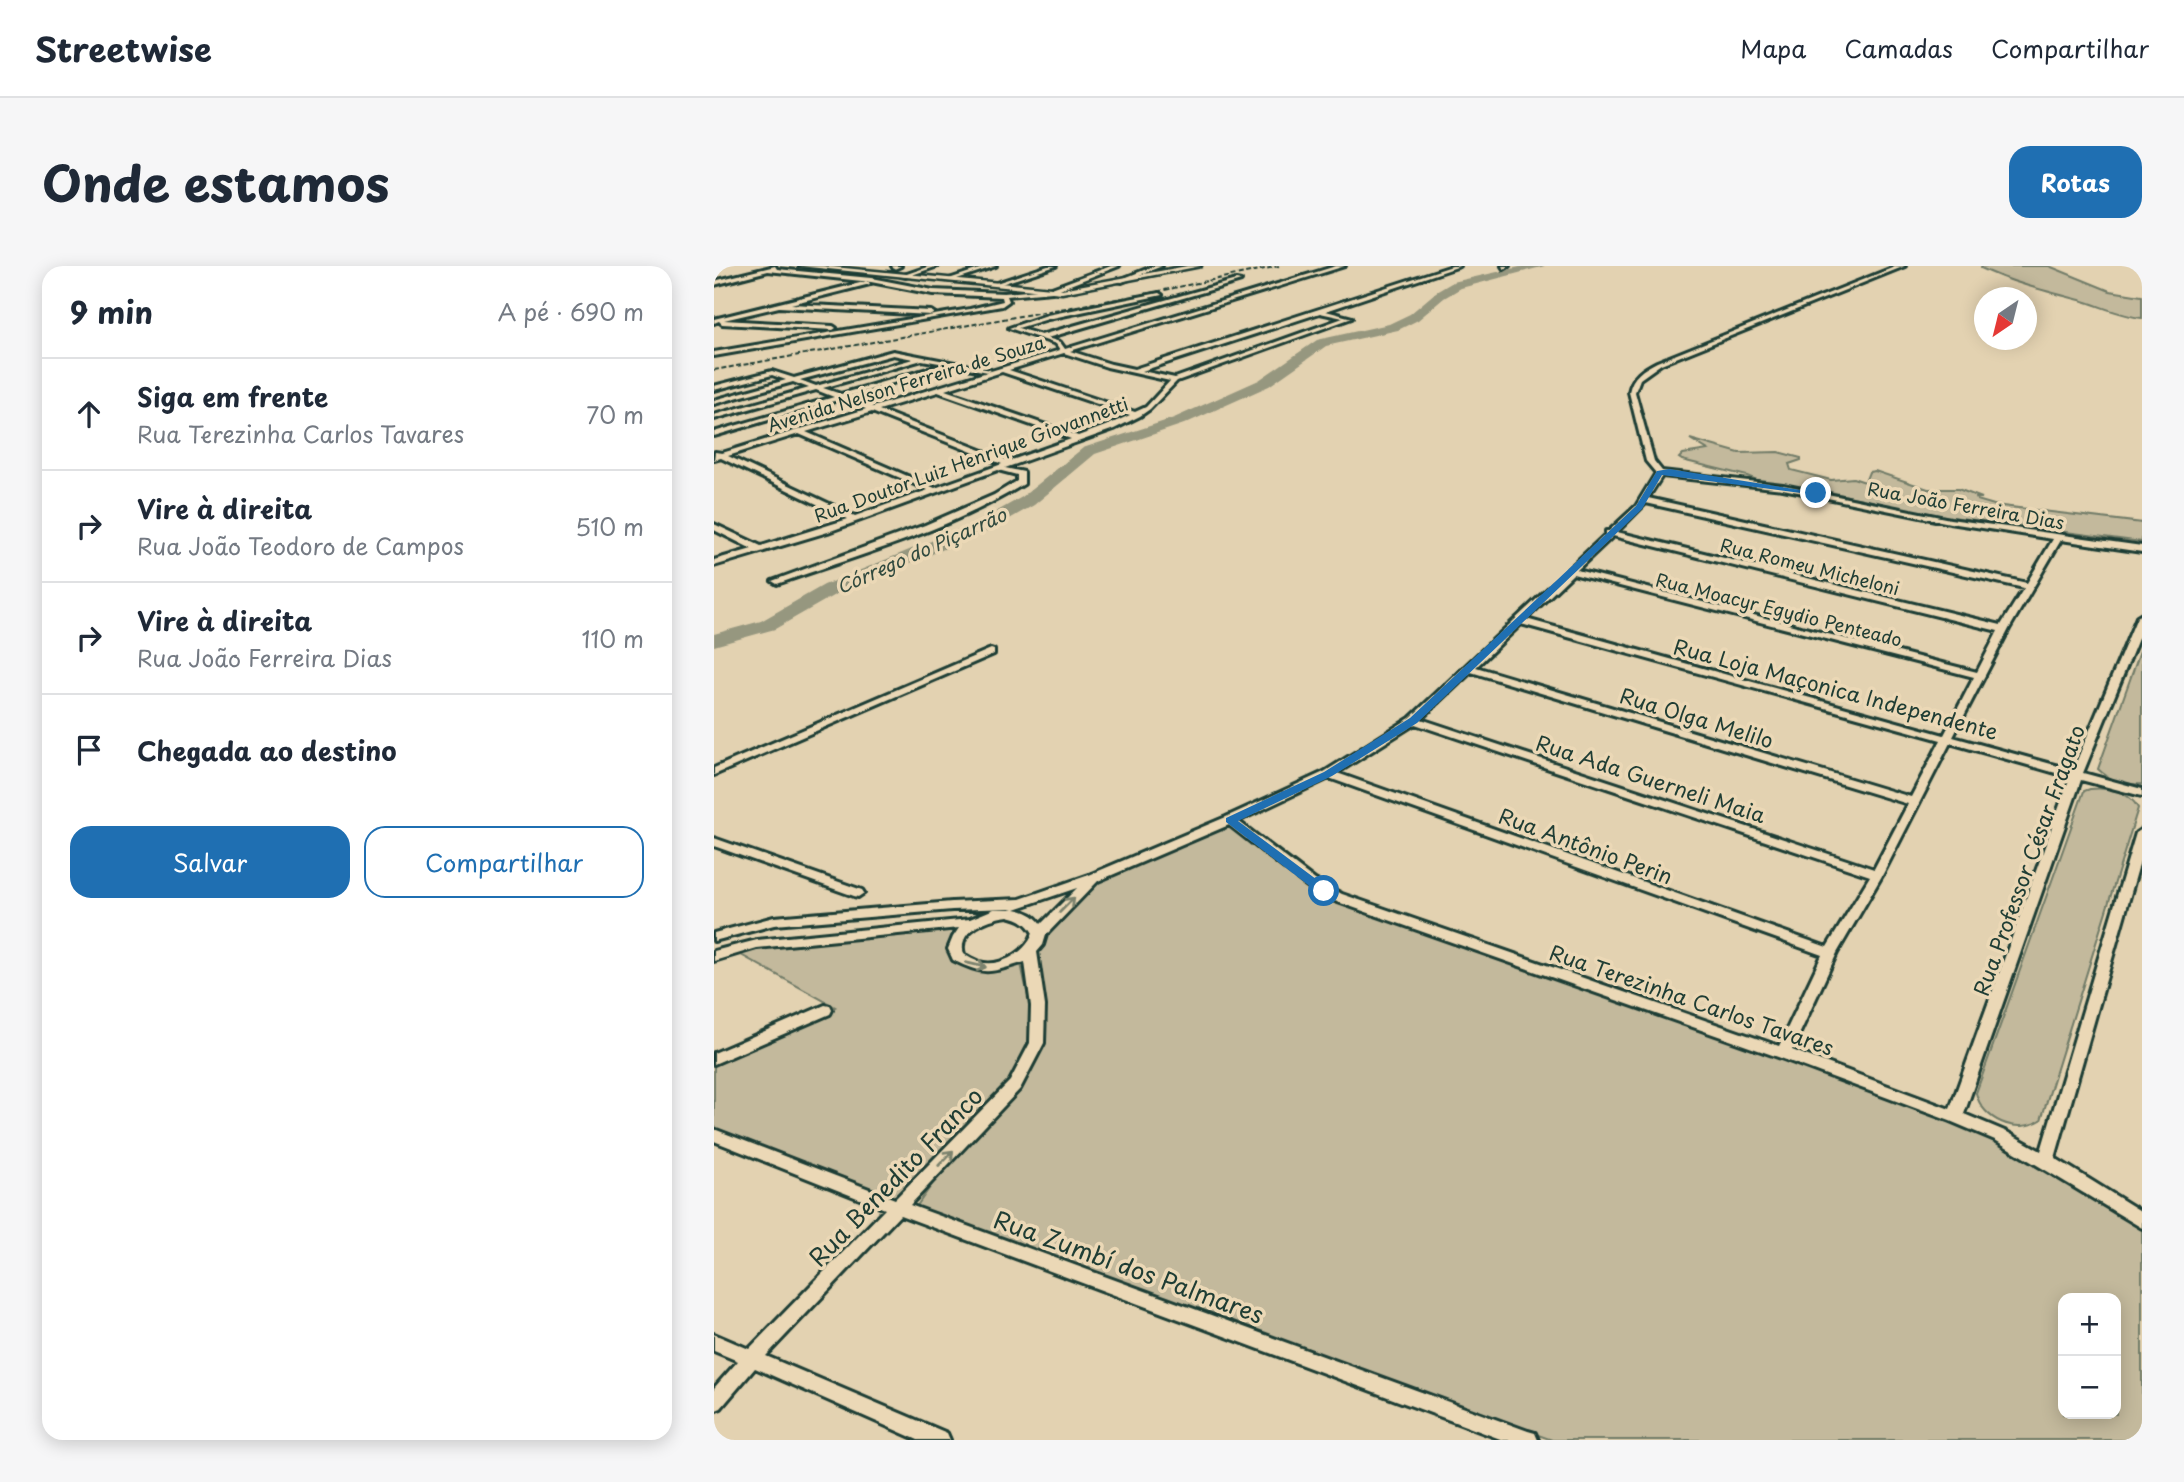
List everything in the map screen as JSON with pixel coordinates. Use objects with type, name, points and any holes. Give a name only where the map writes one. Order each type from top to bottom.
[{"type":"street","points":[[714,284],[782,266]]},
{"type":"street","points":[[802,266],[1053,290],[1116,266]]},
{"type":"street","points":[[837,269],[847,266]]},
{"type":"street","points":[[904,276],[936,266]]},
{"type":"street","points":[[949,280],[993,266]]},
{"type":"street","points":[[996,284],[1053,266]]},
{"type":"street","points":[[1119,281],[1159,266]]},
{"type":"street","points":[[769,270],[871,280],[933,292],[1004,295],[1077,289],[1198,266]]},
{"type":"street","name":"Avenida Nelson Ferreira de Souza","points":[[718,455],[988,370],[1342,266]]},
{"type":"street","name":"Rua Doutor Luiz Henrique Giovannetti","points":[[1136,371],[1457,266]]},
{"type":"street","points":[[714,956],[757,944],[971,923],[1094,878],[1230,820],[1328,774],[1414,720],[1646,500],[1653,480],[1660,473],[1650,461],[1632,392],[1633,384],[1641,373],[1659,363],[1902,266]]},
{"type":"street","points":[[894,285],[913,276]]},
{"type":"street","points":[[715,321],[863,285],[871,280]]},
{"type":"street","name":"Avenida Nelson Ferreira de Souza","points":[[1039,338],[1238,281]]},
{"type":"street","points":[[714,354],[948,315],[1002,304],[1006,301],[1004,295]]},
{"type":"street","points":[[1159,295],[1047,317],[1012,328],[1058,343],[1062,350],[1117,368],[1175,380]]},
{"type":"street","points":[[780,305],[948,315]]},
{"type":"street","name":"Rua Doutor Luiz Henrique Giovannetti","points":[[714,563],[854,519],[1079,439],[1138,415],[1175,380],[1349,318],[1321,311]]},
{"type":"street","points":[[715,321],[847,331]]},
{"type":"street","points":[[1271,327],[1303,336]]},
{"type":"street","points":[[714,345],[761,346]]},
{"type":"street","points":[[1207,348],[1219,351]]},
{"type":"street","name":"Avenida Nelson Ferreira de Souza","points":[[718,455],[799,432],[868,408],[939,390],[1062,350]]},
{"type":"street","points":[[714,402],[879,356],[902,353],[988,370]]},
{"type":"street","points":[[1232,354],[1244,357]]},
{"type":"street","points":[[714,417],[924,358]]},
{"type":"street","points":[[714,433],[953,364]]},
{"type":"street","points":[[1003,370],[1138,415]]},
{"type":"street","points":[[714,388],[772,373],[839,396],[1009,464]]},
{"type":"street","points":[[939,390],[1079,439]]},
{"type":"street","points":[[799,432],[934,490]]},
{"type":"street","points":[[718,455],[854,519]]},
{"type":"street","points":[[777,580],[928,527],[998,497],[1021,482],[1021,474],[997,468]]},
{"type":"street","name":"Rua João Ferreira Dias","points":[[1660,473],[1791,489],[1950,522],[2142,549]]},
{"type":"street","points":[[1646,500],[2028,586]]},
{"type":"street","points":[[714,527],[761,550]]},
{"type":"street","name":"Rua Romeu Micheloni","points":[[1609,533],[2004,629]]},
{"type":"street","points":[[1783,1053],[1830,953],[1877,874],[2004,629],[2058,537]]},
{"type":"street","name":"Rua Moacyr Egydio Penteado","points":[[1570,571],[1981,676]]},
{"type":"street","name":"Rua Professor César Fragato","points":[[1955,1117],[2077,774],[2142,617]]},
{"type":"street","name":"Rua Loja Maçonica Independente","points":[[1520,620],[2142,793]]},
{"type":"street","points":[[714,772],[991,652]]},
{"type":"street","name":"Rua Olga Melilo","points":[[1468,668],[1915,802]]},
{"type":"street","name":"Rua Ada Guerneli Maia","points":[[1414,720],[1877,874]]},
{"type":"street","name":"Rua Antônio Perin","points":[[1328,774],[1830,953]]},
{"type":"street","name":"Rua Terezinha Carlos Tavares","points":[[1230,820],[1311,883],[1336,897],[1783,1053],[1955,1117],[2001,1136],[2046,1161],[2142,1221]]},
{"type":"street","points":[[2046,1161],[2142,833]]},
{"type":"street","points":[[714,842],[858,893]]},
{"type":"street","points":[[971,923],[956,940],[958,957],[978,967],[1006,965],[1030,952],[1040,933],[1094,878]]},
{"type":"street","points":[[714,937],[774,921],[1022,903]]},
{"type":"street","points":[[950,926],[952,906]]},
{"type":"street","points":[[993,914],[1019,914],[1030,918],[1037,924],[1040,933]]},
{"type":"street","name":"Rua Benedito Franco","points":[[714,1402],[752,1358],[1015,1085],[1037,1043],[1038,1006],[1030,952]]},
{"type":"street","points":[[714,1059],[825,1010]]},
{"type":"street","name":"Rua Zumbí dos Palmares","points":[[714,1135],[898,1207],[1528,1440]]},
{"type":"street","points":[[714,1342],[940,1440]]},
{"type":"shaded area","points":[[2049,266],[2110,291],[2142,296],[2142,318],[2042,290],[1981,268]]},
{"type":"shaded area","points":[[1690,439],[1739,453],[1778,452],[1801,458],[1789,464],[1791,470],[1831,480],[1853,478],[1865,482],[1869,472],[1875,471],[1928,489],[1958,489],[1982,498],[1976,498],[1977,500],[1994,505],[2142,523],[2142,542],[1929,514],[1821,490],[1764,483],[1747,476],[1682,460],[1679,458],[1683,454],[1708,450]]},
{"type":"shaded area","points":[[2142,646],[2142,784],[2130,784],[2113,779],[2098,769]]},
{"type":"shaded area","points":[[2084,791],[2117,791],[2134,802],[2138,808],[2041,1120],[2022,1126],[2011,1125],[1985,1111],[1976,1093]]},
{"type":"shaded area","points":[[1230,820],[1311,883],[1734,1033],[1793,1049],[1797,1055],[1955,1117],[2142,1221],[2142,1440],[1552,1440],[914,1210],[957,1149],[898,1207],[714,1135],[714,1059],[835,1007],[732,950],[968,925],[955,949],[978,967],[1020,959],[1037,1039],[1030,952],[1094,878]]},
{"type":"waterway","name":"Córrego do Piçarrão","points":[[714,640],[768,625],[831,589],[986,525],[1028,501],[1089,451],[1179,421],[1264,383],[1322,343],[1393,327],[1414,317],[1440,295],[1457,285],[1539,266]]},
{"type":"railway","points":[[714,370],[1145,294],[1279,266]]},
{"type":"route","points":[[1324,891],[1230,820],[1328,774],[1414,720],[1646,500],[1653,480],[1660,473],[1669,472],[1816,493]]}]
